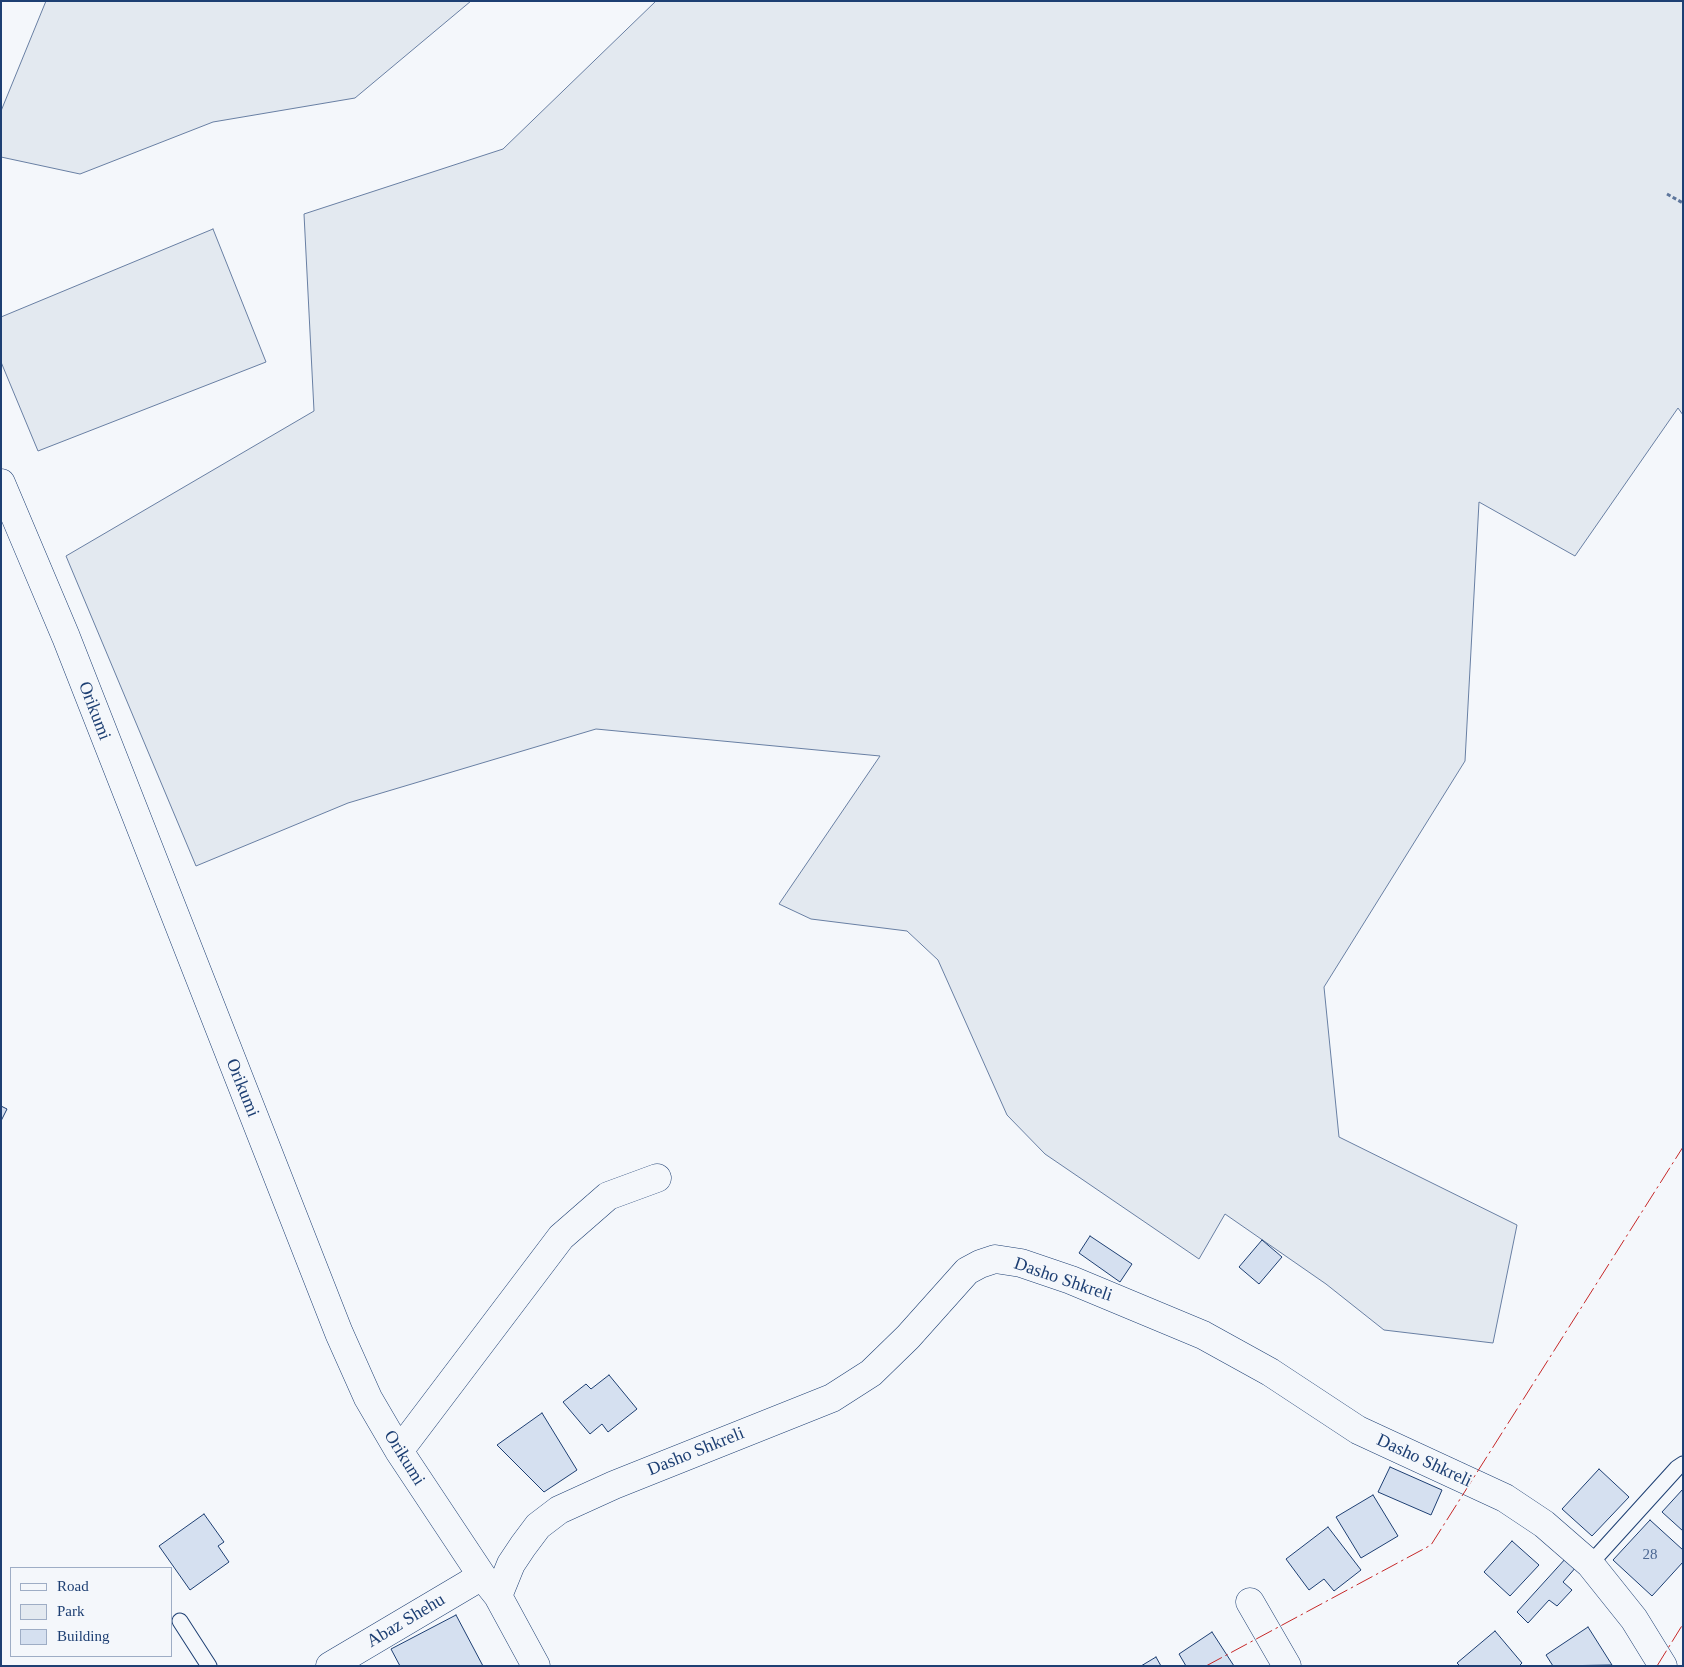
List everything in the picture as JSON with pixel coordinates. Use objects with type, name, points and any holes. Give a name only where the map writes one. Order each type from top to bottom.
[{"type":"street","name":"Orikumi","points":[[1,483],[66,637],[339,1333],[368,1398],[399,1452],[490,1586],[536,1666]]},
{"type":"street","points":[[399,1452],[560,1237],[608,1196],[657,1178]]},
{"type":"street","name":"Dasho Shkreli","points":[[490,1586],[511,1564],[538,1526],[559,1510],[614,1485],[832,1398],[871,1373],[908,1337],[967,1271],[995,1259],[1021,1263],[1072,1280],[1203,1335],[1270,1372],[1358,1430],[1505,1498],[1544,1524],[1590,1564],[1634,1619],[1664,1666]]},
{"type":"street","name":"Abaz Shehu","points":[[330,1666],[490,1586]]},
{"type":"street","points":[[1250,1602],[1287,1666]]},
{"type":"lane","points":[[1590,1564],[1677,1468],[1683,1464]]},
{"type":"lane","points":[[180,1622],[209,1666]]},
{"type":"path","points":[[1667,194],[1683,203]]},
{"type":"green space","points":[[46,1],[471,1],[355,98],[213,122],[80,174],[1,157],[1,111]]},
{"type":"green space","points":[[656,1],[1683,1],[1683,415],[1678,408],[1575,556],[1479,502],[1465,761],[1324,987],[1339,1137],[1517,1225],[1493,1343],[1384,1330],[1326,1284],[1225,1214],[1199,1259],[1045,1154],[1007,1115],[938,960],[907,931],[811,919],[779,904],[880,756],[596,729],[348,803],[196,866],[66,556],[314,411],[304,214],[503,149]]},
{"type":"green space","points":[[213,229],[266,362],[38,451],[1,362],[1,317]]},
{"type":"building","points":[[1,1106],[7,1109],[1,1121]]},
{"type":"building","points":[[1090,1236],[1132,1264],[1120,1282],[1079,1253]]},
{"type":"building","points":[[1262,1240],[1282,1257],[1259,1284],[1239,1267]]},
{"type":"building","points":[[609,1375],[637,1409],[608,1432],[602,1424],[590,1434],[563,1402],[586,1384],[591,1389]]},
{"type":"building","points":[[542,1413],[577,1470],[544,1492],[497,1445]]},
{"type":"building","points":[[1390,1467],[1442,1490],[1431,1515],[1378,1492]]},
{"type":"building","points":[[1599,1469],[1629,1497],[1592,1536],[1562,1509]]},
{"type":"building","points":[[1683,1489],[1683,1531],[1662,1512]]},
{"type":"building","points":[[1373,1495],[1398,1536],[1361,1558],[1336,1517]]},
{"type":"building","points":[[204,1514],[224,1542],[218,1546],[229,1562],[190,1590],[159,1546]]},
{"type":"building","points":[[1650,1520],[1683,1550],[1683,1562],[1652,1596],[1613,1560]]},
{"type":"building","points":[[1328,1527],[1361,1570],[1334,1591],[1324,1579],[1309,1590],[1286,1559]]},
{"type":"building","points":[[1512,1541],[1539,1565],[1510,1596],[1484,1572]]},
{"type":"building","points":[[1567,1557],[1577,1566],[1563,1582],[1572,1590],[1557,1606],[1549,1600],[1528,1623],[1517,1612]]},
{"type":"building","points":[[456,1615],[483,1666],[400,1666],[391,1649]]},
{"type":"building","points":[[1588,1627],[1612,1665],[1553,1666],[1546,1655]]},
{"type":"building","points":[[1495,1631],[1522,1663],[1519,1666],[1460,1666],[1457,1663]]},
{"type":"building","points":[[1212,1632],[1234,1666],[1186,1666],[1179,1654]]},
{"type":"building","points":[[1156,1657],[1161,1666],[1141,1666]]},
{"type":"power","points":[[1206,1666],[1431,1545],[1683,1147]]},
{"type":"power","points":[[1657,1666],[1683,1624]]}]
